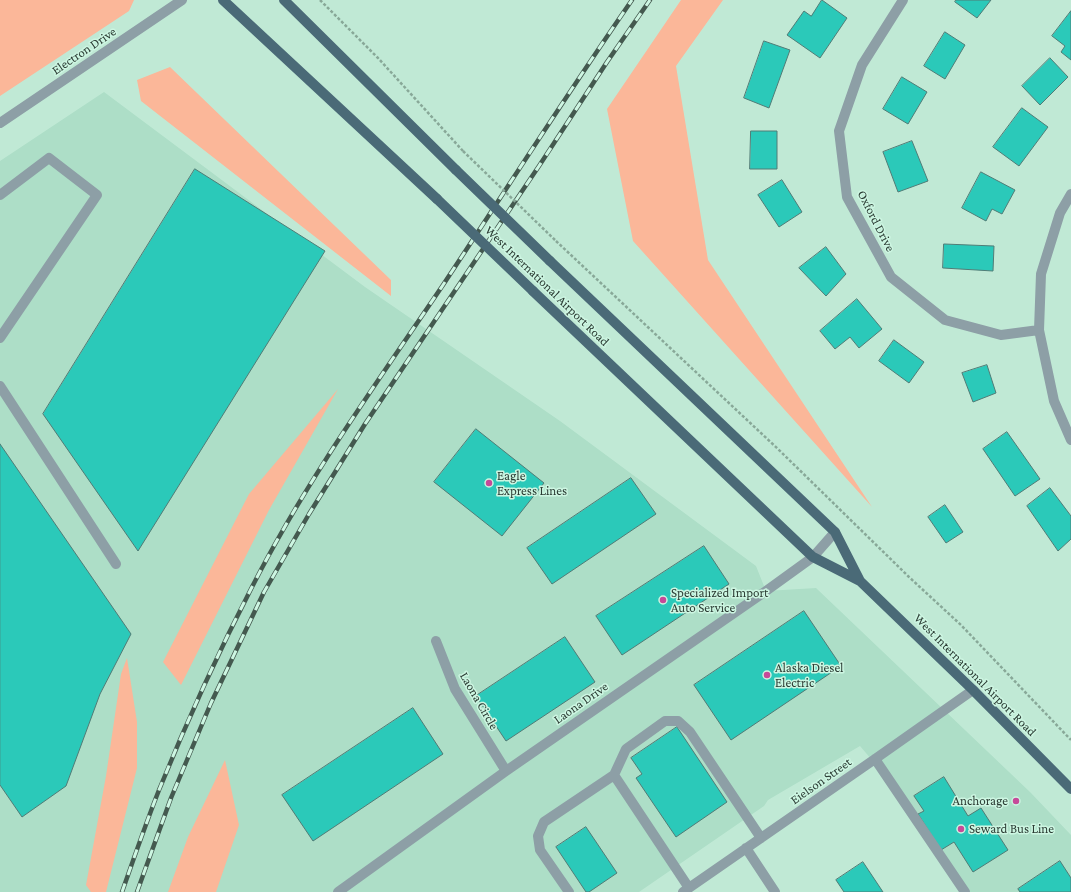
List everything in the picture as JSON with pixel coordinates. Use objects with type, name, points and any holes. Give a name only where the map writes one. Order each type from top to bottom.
[{"type":"main road","name":"West International Airport Road","points":[[223,0],[437,199],[813,557],[860,581],[973,690],[1071,789]]},
{"type":"main road","name":"West International Airport Road","points":[[284,0],[550,261],[835,532],[860,581]]},
{"type":"street","name":"Electron Drive","points":[[0,123],[182,0]]},
{"type":"street","name":"Oxford Drive","points":[[903,0],[862,65],[839,130],[847,197],[891,277],[945,320],[1002,335],[1039,330]]},
{"type":"street","points":[[0,195],[49,158],[97,195],[0,338]]},
{"type":"street","points":[[1071,194],[1060,213],[1041,274],[1039,330],[1054,401],[1071,440]]},
{"type":"street","points":[[0,386],[116,564]]},
{"type":"street","name":"Laona Drive","points":[[338,892],[506,771],[813,557],[835,532]]},
{"type":"street","name":"Laona Circle","points":[[436,642],[455,689],[506,771]]},
{"type":"street","name":"Eielson Street","points":[[686,890],[973,690]]},
{"type":"street","points":[[569,892],[540,850],[538,836],[544,822],[614,775],[626,749],[665,721],[678,721],[690,732],[761,838]]},
{"type":"street","points":[[875,759],[965,892]]},
{"type":"street","points":[[614,775],[686,890]]},
{"type":"street","points":[[746,848],[774,892]]},
{"type":"path","points":[[320,0],[378,58],[463,151],[778,449],[961,626],[1071,740]]},
{"type":"shaded area","points":[[0,0],[134,0],[129,11],[0,96]]},
{"type":"shaded area","points":[[681,0],[723,0],[676,66],[708,260],[872,507],[633,241],[607,109]]},
{"type":"shaded area","points":[[170,67],[391,280],[391,296],[141,101],[137,80]]},
{"type":"shaded area","points":[[104,92],[365,287],[560,421],[756,566],[766,591],[816,588],[1030,792],[1071,835],[1071,892],[962,892],[889,780],[860,746],[768,800],[764,806],[639,892],[0,892],[0,161]]},
{"type":"shaded area","points":[[338,389],[269,510],[181,685],[163,662],[249,494]]},
{"type":"shaded area","points":[[127,658],[137,722],[137,768],[106,892],[91,892],[86,885],[106,776],[121,674]]},
{"type":"shaded area","points":[[225,760],[239,825],[216,892],[168,892],[188,837]]},
{"type":"building","points":[[822,0],[847,18],[820,58],[787,35],[804,11],[811,16]]},
{"type":"building","points":[[956,0],[991,0],[977,18],[955,2]]},
{"type":"building","points":[[1071,11],[1071,60],[1061,52],[1065,46],[1052,36]]},
{"type":"building","points":[[945,32],[965,45],[945,79],[924,66]]},
{"type":"building","points":[[764,41],[790,50],[769,108],[744,98]]},
{"type":"building","points":[[1050,58],[1068,77],[1040,105],[1022,86]]},
{"type":"building","points":[[902,77],[927,92],[908,124],[883,109]]},
{"type":"building","points":[[1022,108],[1048,127],[1019,166],[993,147]]},
{"type":"building","points":[[751,131],[777,131],[777,169],[750,169]]},
{"type":"building","points":[[912,141],[928,181],[898,192],[883,152]]},
{"type":"building","points":[[195,169],[325,251],[138,551],[43,414]]},
{"type":"building","points":[[981,172],[1015,190],[1002,214],[992,209],[986,221],[962,208]]},
{"type":"building","points":[[782,180],[802,212],[779,227],[758,195]]},
{"type":"building","points":[[944,244],[994,246],[993,271],[943,268]]},
{"type":"building","points":[[826,247],[846,274],[826,296],[799,268]]},
{"type":"building","points":[[857,299],[882,329],[859,348],[850,337],[835,349],[820,331]]},
{"type":"building","points":[[894,340],[924,362],[909,383],[879,361]]},
{"type":"building","points":[[987,365],[996,393],[973,402],[962,373]]},
{"type":"building","name":"Eagle Express Lines","points":[[476,429],[544,483],[502,536],[434,482]]},
{"type":"building","points":[[1007,432],[1040,479],[1015,496],[983,449]]},
{"type":"building","points":[[0,444],[131,634],[100,694],[66,786],[22,817],[0,785]]},
{"type":"building","points":[[631,478],[656,514],[552,584],[527,548]]},
{"type":"building","points":[[1050,488],[1071,516],[1071,539],[1058,551],[1027,506]]},
{"type":"building","points":[[945,505],[963,532],[946,543],[928,517]]},
{"type":"building","name":"Specialized Import Auto Service","points":[[704,546],[729,584],[622,655],[596,616]]},
{"type":"building","name":"Alaska Diesel Electric","points":[[804,611],[841,666],[731,740],[694,685]]},
{"type":"building","points":[[565,637],[595,682],[506,741],[476,696]]},
{"type":"building","points":[[413,708],[443,754],[313,841],[282,795]]},
{"type":"building","points":[[677,727],[727,802],[676,837],[636,778],[642,774],[631,758]]},
{"type":"building","name":"Seward Bus Line","points":[[944,777],[968,816],[981,808],[1008,850],[973,872],[954,842],[941,850],[918,814],[924,811],[914,796]]},
{"type":"building","points":[[586,827],[617,873],[589,892],[586,892],[556,847]]},
{"type":"building","points":[[1060,861],[1071,878],[1071,892],[1020,892],[1018,889]]},
{"type":"building","points":[[863,862],[883,892],[844,892],[836,880]]},
{"type":"railway","points":[[122,892],[159,790],[215,662],[252,587],[295,509],[367,396],[443,285],[560,106],[632,0]]},
{"type":"railway","points":[[137,892],[171,798],[211,703],[264,592],[309,514],[365,424],[650,0]]},
{"type":"place","name":"Eagle Express Lines","points":[[489,483]]},
{"type":"place","name":"Specialized Import Auto Service","points":[[663,600]]},
{"type":"place","name":"Alaska Diesel Electric","points":[[767,675]]},
{"type":"place","name":"Anchorage","points":[[1016,801]]},
{"type":"place","name":"Seward Bus Line","points":[[961,829]]}]
